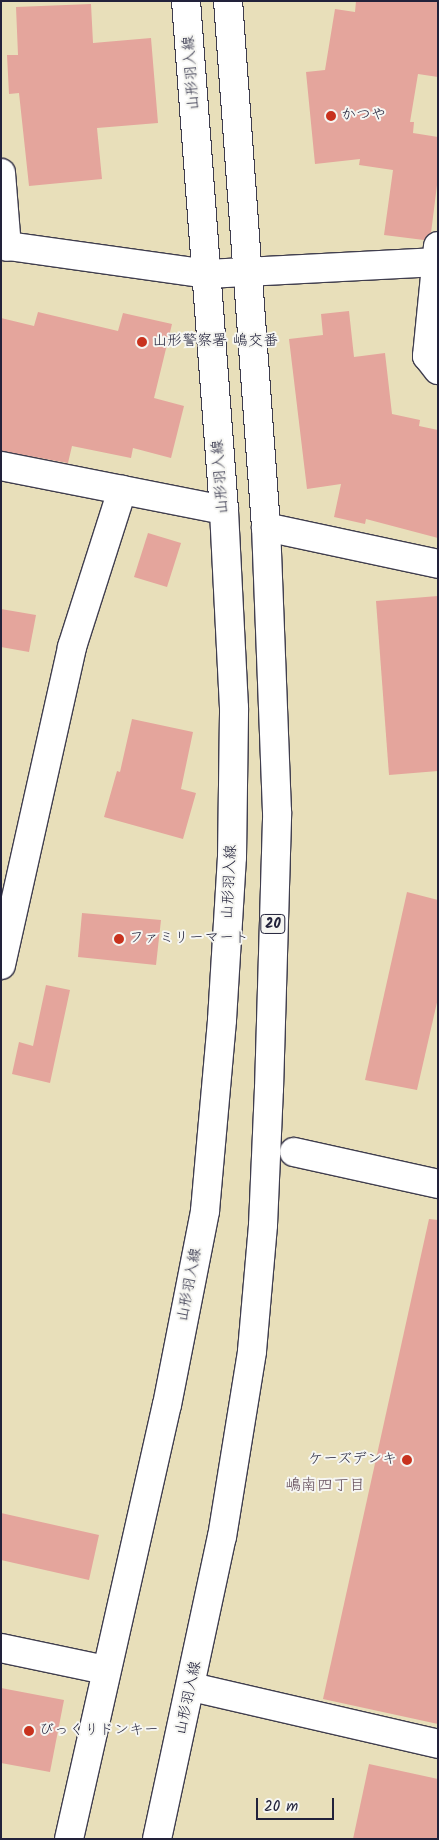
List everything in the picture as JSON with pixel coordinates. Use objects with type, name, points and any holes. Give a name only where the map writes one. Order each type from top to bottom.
[{"type":"main road","name":"山形羽入線","points":[[69,1839],[105,1670],[167,1405],[204,1212],[222,1020],[232,856],[234,708],[224,510],[186,1]]},
{"type":"main road","name":"山形羽入線","points":[[157,1839],[192,1687],[222,1537],[250,1361],[263,1225],[277,812],[266,527],[228,1]]},
{"type":"main road","points":[[1,173],[4,246],[207,274],[437,256],[427,356],[438,370]]},
{"type":"main road","points":[[1,466],[224,510]]},
{"type":"main road","points":[[1,965],[72,647],[122,490]]},
{"type":"main road","points":[[266,527],[438,564]]},
{"type":"main road","points":[[294,1152],[438,1184]]},
{"type":"main road","points":[[1,1648],[105,1670]]},
{"type":"main road","points":[[192,1687],[438,1744]]},
{"type":"building","points":[[356,1],[438,1],[438,77],[418,74],[410,122],[414,122],[413,133],[438,137],[438,177],[431,233],[424,240],[384,235],[393,170],[359,165],[360,159],[315,164],[306,72],[325,70],[335,9],[355,12]]},
{"type":"building","points":[[91,4],[93,43],[151,38],[158,123],[97,128],[102,179],[29,186],[19,93],[9,94],[7,55],[18,55],[16,7]]},
{"type":"building","points":[[349,311],[354,357],[385,353],[392,414],[420,420],[419,426],[438,430],[438,538],[366,519],[365,524],[334,517],[341,484],[307,489],[289,339],[323,335],[321,314]]},
{"type":"building","points":[[38,312],[118,331],[123,313],[172,324],[154,398],[184,406],[171,458],[133,448],[131,458],[72,446],[68,463],[1,451],[1,318],[34,326]]},
{"type":"building","points":[[148,533],[181,543],[167,587],[134,577]]},
{"type":"building","points":[[438,596],[438,771],[389,775],[376,601]]},
{"type":"building","points":[[1,609],[36,615],[29,652],[1,647]]},
{"type":"building","points":[[132,719],[193,732],[181,789],[196,793],[183,839],[104,817],[117,771],[120,772]]},
{"type":"building","points":[[407,892],[438,900],[438,998],[417,1090],[365,1080]]},
{"type":"building","name":"ファミリーマート","points":[[82,913],[161,920],[156,965],[78,957]]},
{"type":"building","points":[[46,985],[70,990],[50,1083],[12,1074],[19,1042],[33,1046]]},
{"type":"building","name":"ケーズデンキ","points":[[429,1219],[438,1220],[438,1724],[323,1699]]},
{"type":"building","points":[[1,1513],[99,1535],[89,1580],[1,1560]]},
{"type":"building","name":"びっくりドンキー","points":[[1,1688],[64,1700],[50,1772],[1,1763]]},
{"type":"building","points":[[369,1764],[438,1779],[438,1839],[353,1839]]},
{"type":"place","name":"かつや","points":[[331,116]]},
{"type":"place","name":"山形警察署 嶋交番","points":[[142,342]]},
{"type":"place","name":"ファミリーマート","points":[[119,939]]},
{"type":"place","name":"ケーズデンキ","points":[[407,1460]]},
{"type":"place","name":"びっくりドンキー","points":[[29,1731]]},
{"type":"district","name":"嶋南四丁目","points":[[325,1486]]}]
